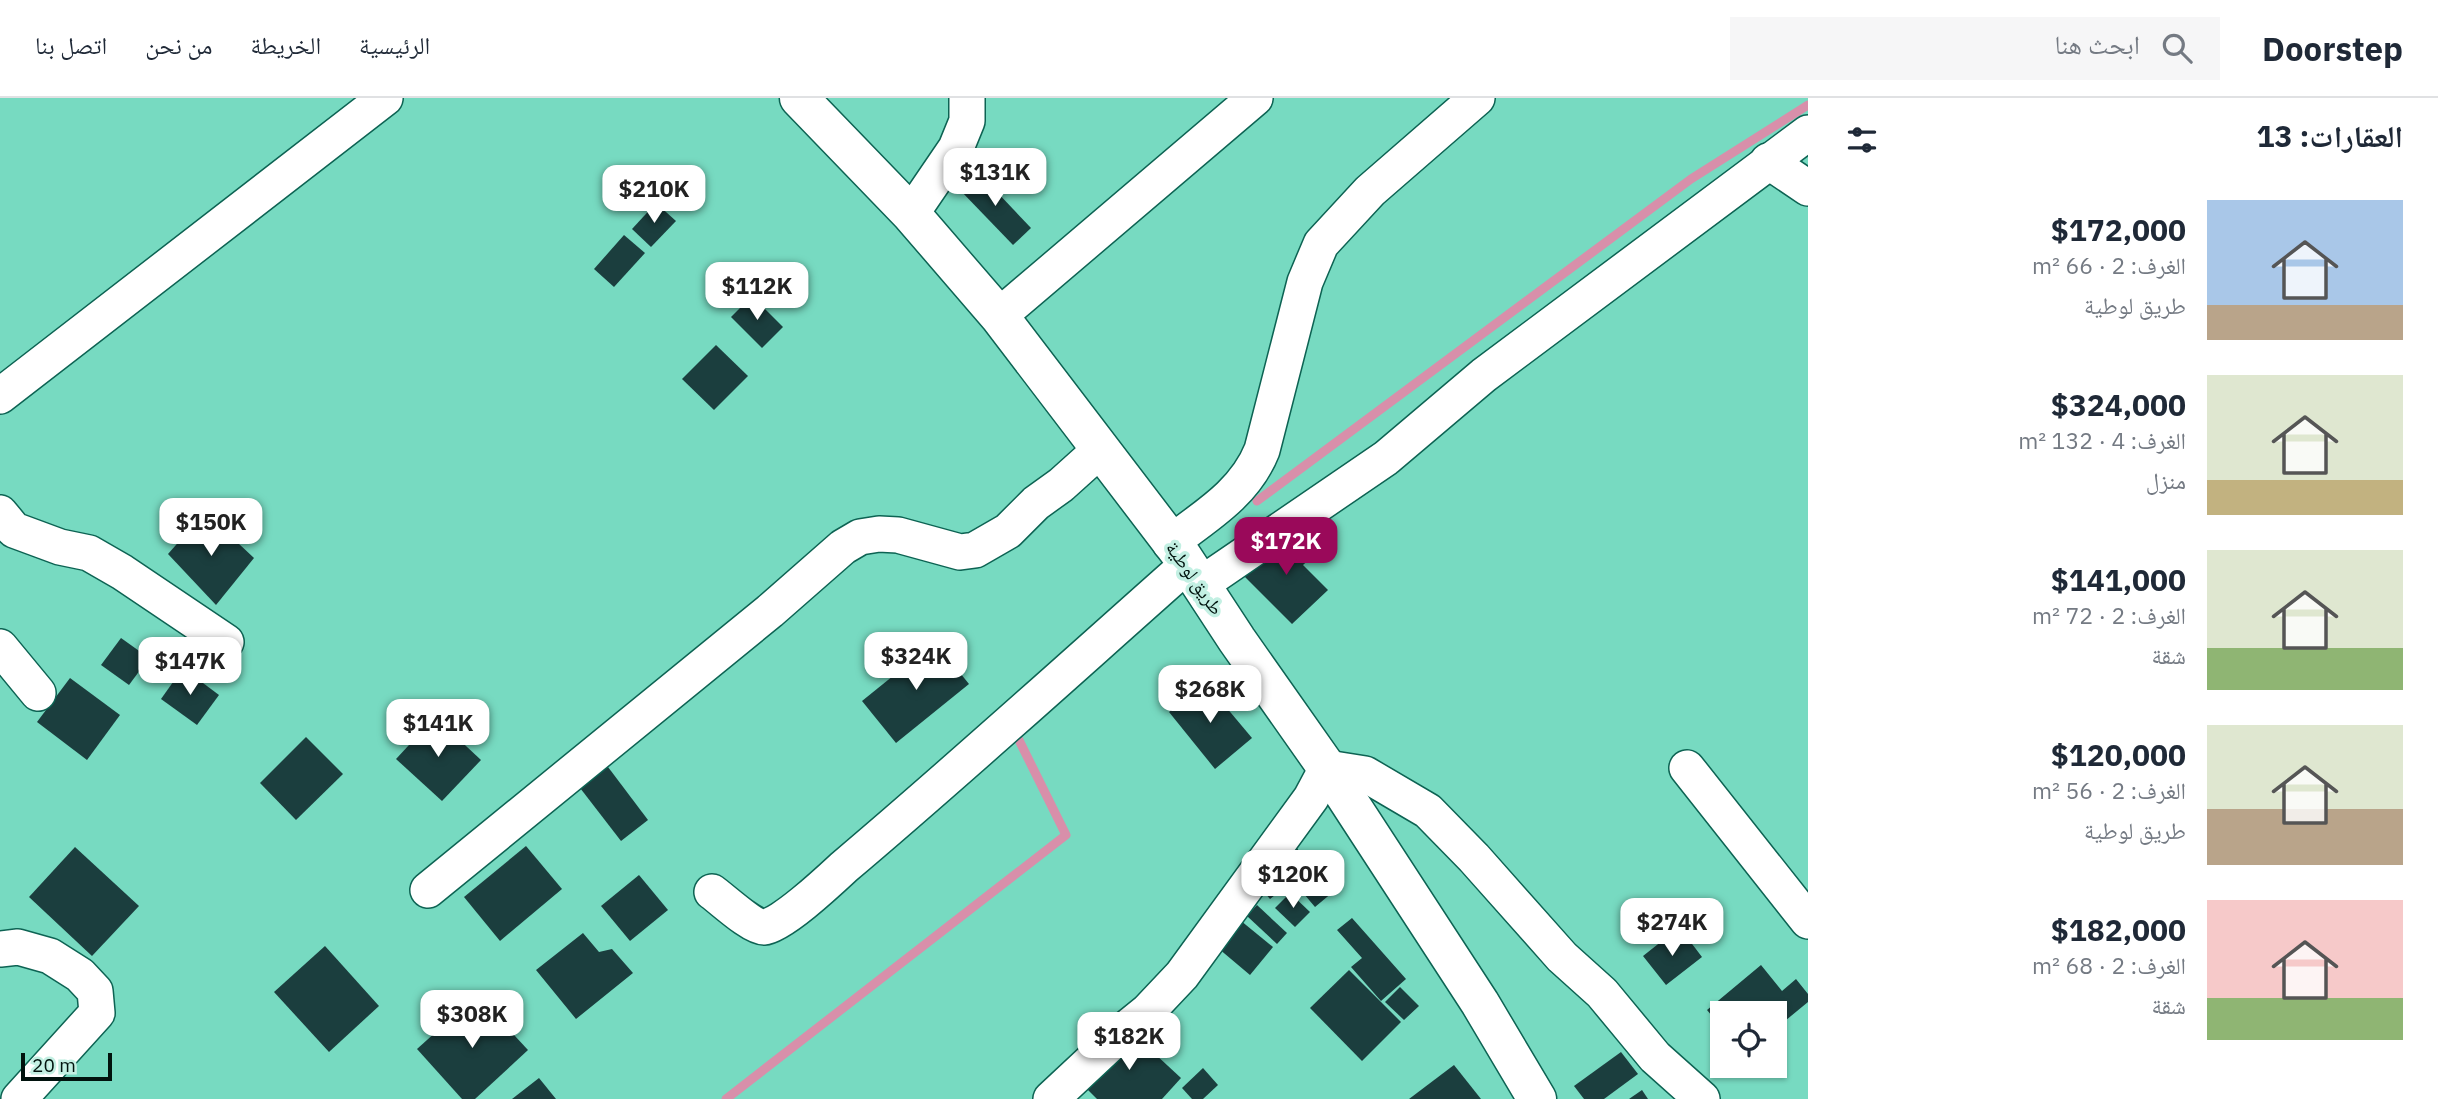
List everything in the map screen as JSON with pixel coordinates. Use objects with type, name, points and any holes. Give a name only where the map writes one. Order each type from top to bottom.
[{"type":"main road","name":"طريق لوطية","points":[[799,98],[911,214],[999,316],[1186,564],[1327,768],[1480,1003],[1538,1099]]},
{"type":"street","points":[[0,396],[385,98]]},
{"type":"street","points":[[911,214],[956,148],[967,121],[967,98]]},
{"type":"street","points":[[999,316],[1255,98]]},
{"type":"street","points":[[1186,564],[1255,468],[1305,282],[1321,244],[1370,191],[1477,98]]},
{"type":"street","points":[[712,892],[754,924],[763,927],[773,924],[801,904],[864,850],[1186,564],[1386,458],[1484,375],[1808,133]]},
{"type":"street","points":[[1768,161],[1808,188]]},
{"type":"street","points":[[428,890],[770,611],[843,547],[860,537],[879,534],[898,535],[960,552],[975,550],[1008,531],[1101,449]]},
{"type":"street","points":[[0,513],[14,530],[60,547],[89,553],[100,559],[226,642]]},
{"type":"street","points":[[0,647],[38,693]]},
{"type":"street","points":[[1051,1099],[1127,1028],[1148,1012],[1182,975],[1311,798],[1327,768],[1365,774],[1428,811],[1499,885],[1562,957],[1602,993],[1655,1057],[1702,1099]]},
{"type":"street","points":[[1687,768],[1808,921]]},
{"type":"street","points":[[0,949],[18,947],[50,956],[80,975],[95,991],[97,1013],[19,1099]]},
{"type":"building","points":[[978,172],[1031,228],[1013,245],[959,189]]},
{"type":"building","points":[[656,203],[676,221],[651,247],[632,229]]},
{"type":"building","points":[[624,235],[645,253],[614,287],[594,269]]},
{"type":"building","points":[[752,296],[783,327],[762,348],[731,317]]},
{"type":"building","points":[[716,345],[748,376],[714,410],[682,379]]},
{"type":"building","points":[[205,512],[254,558],[216,605],[168,554]]},
{"type":"building","points":[[1286,529],[1312,557],[1303,565],[1328,590],[1292,624],[1241,573]]},
{"type":"building","points":[[121,638],[149,658],[129,685],[101,665]]},
{"type":"building","points":[[935,642],[969,684],[896,743],[862,701]]},
{"type":"building","points":[[183,668],[219,695],[197,725],[161,699]]},
{"type":"building","points":[[70,678],[120,715],[87,760],[37,722]]},
{"type":"building","points":[[1205,682],[1252,738],[1215,769],[1169,712]]},
{"type":"building","points":[[435,717],[481,760],[442,801],[396,759]]},
{"type":"building","points":[[306,737],[343,774],[296,820],[260,783]]},
{"type":"building","points":[[605,763],[648,820],[621,841],[577,784]]},
{"type":"building","points":[[526,846],[562,889],[500,941],[464,897]]},
{"type":"building","points":[[1295,846],[1333,892],[1315,907],[1293,881],[1270,899],[1254,880]]},
{"type":"building","points":[[75,847],[139,906],[92,956],[29,897]]},
{"type":"building","points":[[639,875],[668,910],[630,941],[601,906]]},
{"type":"building","points":[[1290,893],[1310,912],[1295,927],[1275,908]]},
{"type":"building","points":[[1257,905],[1287,933],[1277,944],[1247,916]]},
{"type":"building","points":[[1235,916],[1273,947],[1250,975],[1212,943]]},
{"type":"building","points":[[1352,918],[1406,979],[1381,1001],[1351,967],[1362,958],[1337,930]]},
{"type":"building","points":[[583,933],[599,952],[612,949],[633,973],[576,1019],[536,970]]},
{"type":"building","points":[[1686,936],[1702,957],[1666,985],[1643,956],[1667,937],[1674,945]]},
{"type":"building","points":[[325,946],[379,1006],[329,1052],[274,992]]},
{"type":"building","points":[[1761,965],[1782,991],[1796,979],[1808,994],[1808,1002],[1787,1019],[1787,1001],[1718,1001]]},
{"type":"building","points":[[1349,970],[1401,1022],[1362,1061],[1310,1008]]},
{"type":"building","points":[[1400,987],[1419,1006],[1404,1020],[1385,1002]]},
{"type":"building","points":[[477,995],[528,1050],[475,1099],[462,1099],[417,1049]]},
{"type":"building","points":[[1127,1028],[1181,1078],[1162,1099],[1097,1099],[1078,1080]]},
{"type":"building","points":[[1621,1052],[1638,1074],[1604,1099],[1584,1099],[1574,1086]]},
{"type":"building","points":[[1454,1065],[1481,1099],[1409,1099]]},
{"type":"building","points":[[1203,1068],[1218,1085],[1203,1099],[1192,1099],[1182,1088]]},
{"type":"building","points":[[539,1078],[556,1099],[512,1099]]},
{"type":"building","points":[[1642,1090],[1648,1099],[1629,1099]]},
{"type":"waterway","points":[[1257,501],[1691,179],[1808,105]]},
{"type":"waterway","points":[[726,1099],[1066,835],[1014,730]]}]
